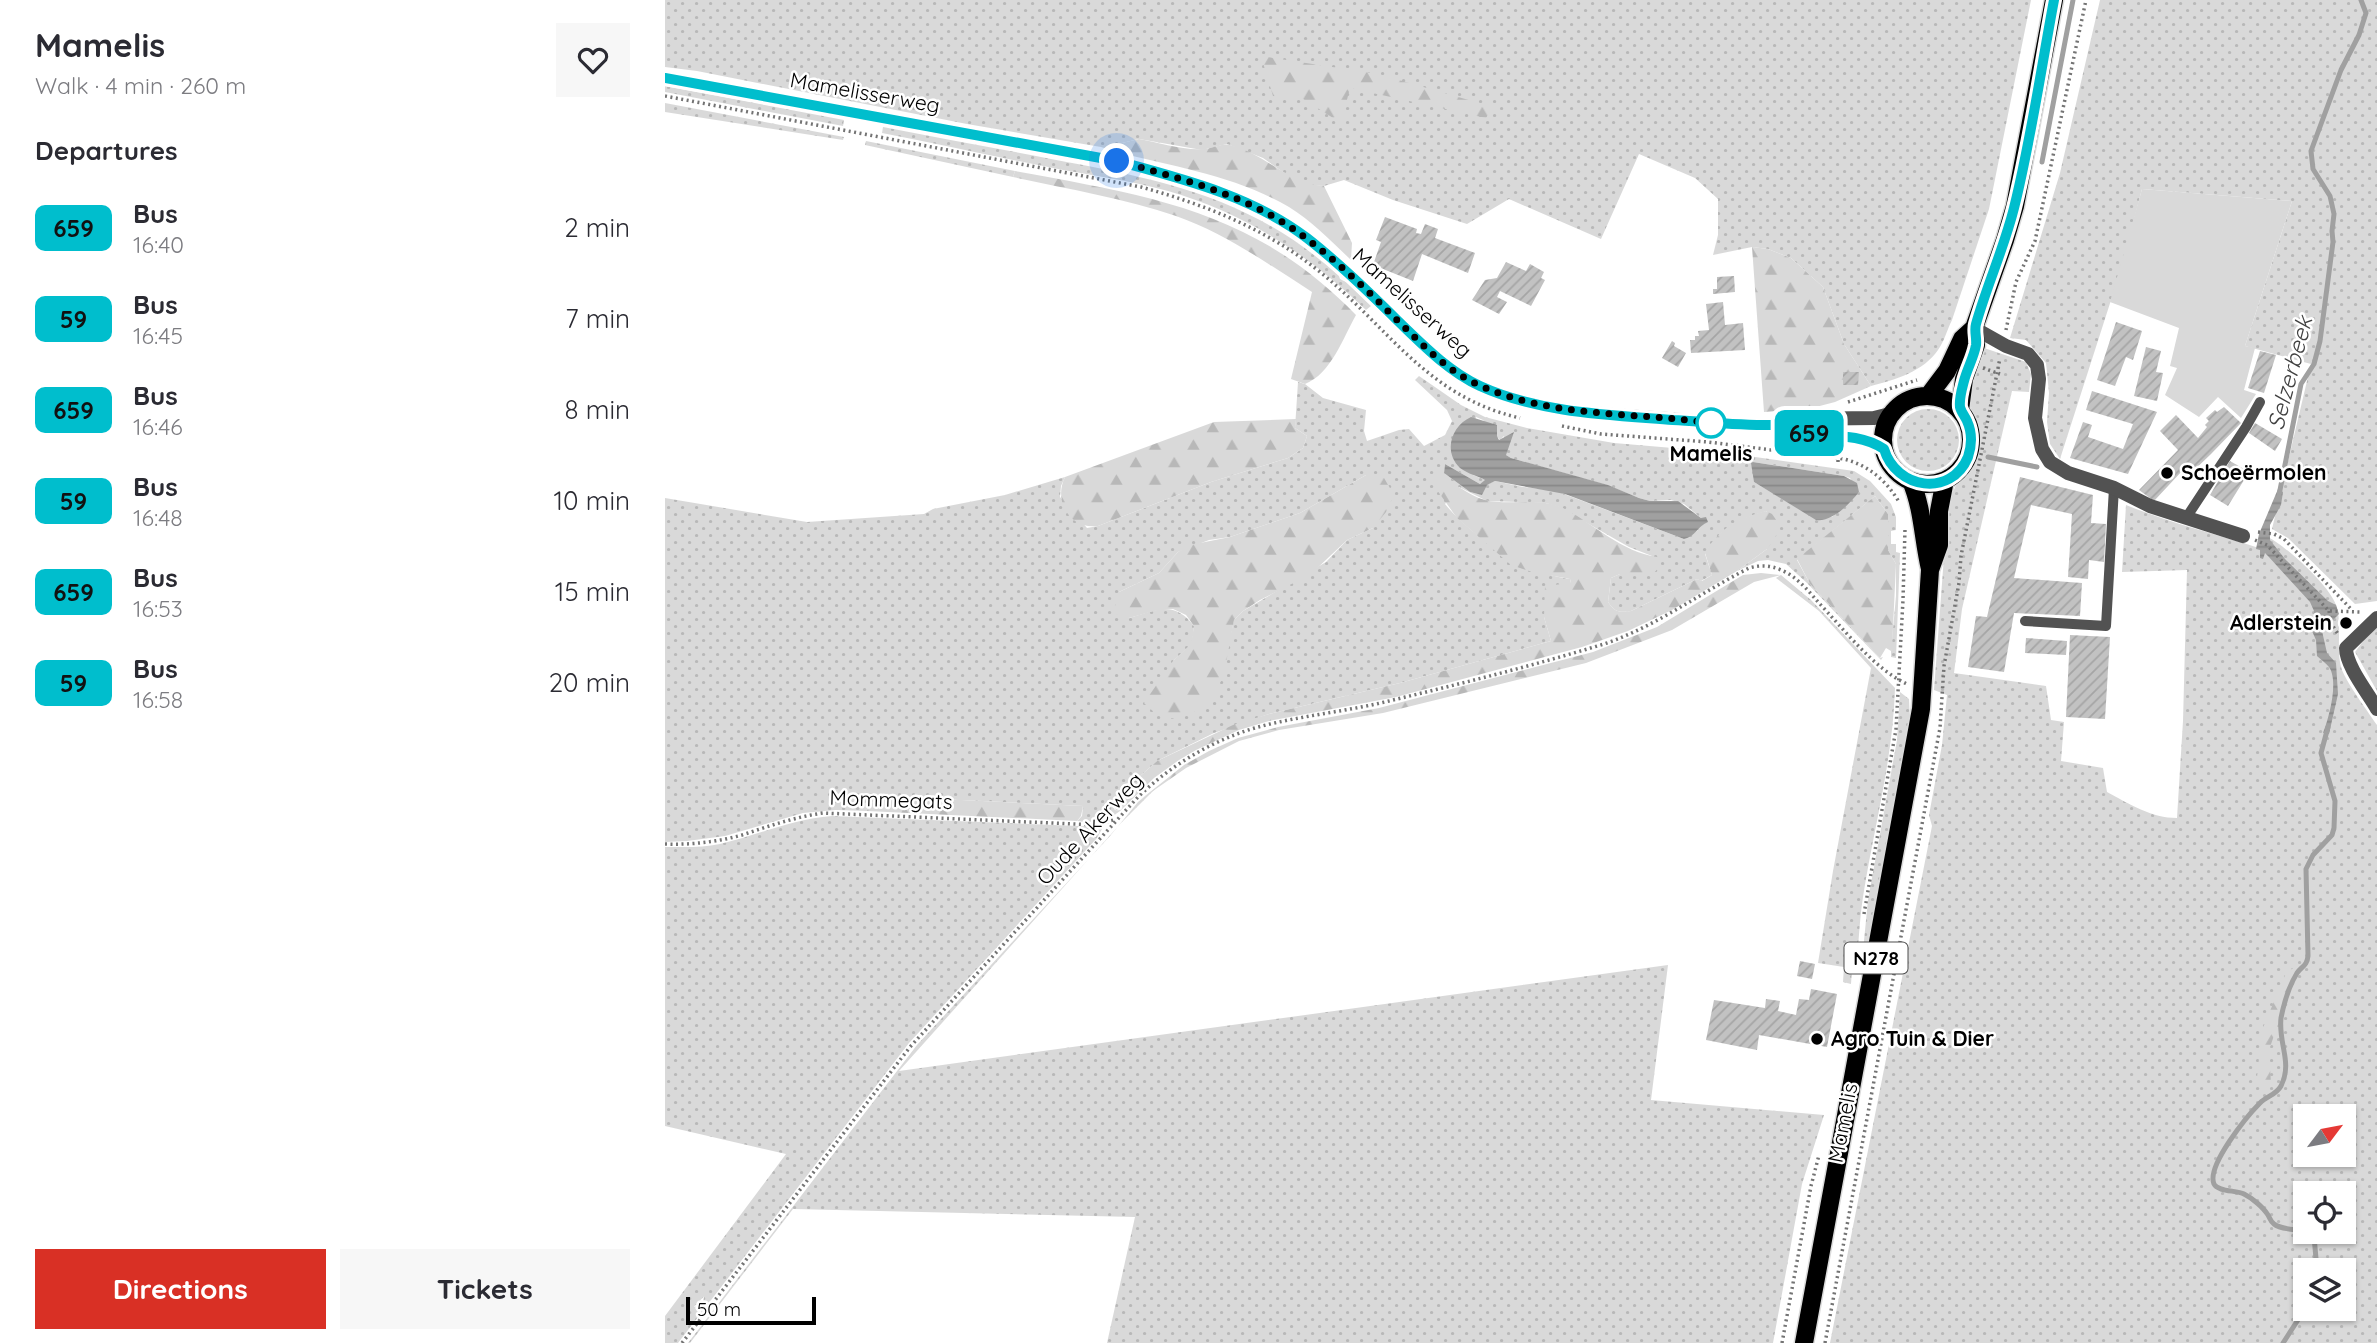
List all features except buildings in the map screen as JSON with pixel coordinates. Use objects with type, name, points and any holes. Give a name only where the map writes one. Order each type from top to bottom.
[{"type":"main road","points":[[1960,410],[1964,379],[1976,345],[1975,328],[2015,206],[2054,0]]},
{"type":"main road","points":[[1929,395],[1947,371],[1962,339],[1975,328]]},
{"type":"main road","points":[[1884,449],[1884,431],[1890,414],[1905,401],[1929,395],[1946,400],[1960,410],[1970,430],[1969,452],[1959,471],[1945,480],[1928,484],[1911,481]]},
{"type":"main road","name":"N278","points":[[1884,449],[1893,468],[1911,481]]},
{"type":"main road","name":"Mamelis","points":[[1804,1343],[1921,709],[1930,570],[1939,545],[1939,511],[1945,480]]},
{"type":"main road","name":"Mamelis","points":[[1911,481],[1918,500],[1930,570]]},
{"type":"street","name":"Mamelisserweg","points":[[665,78],[1103,158],[1169,175],[1256,206],[1309,239],[1438,359],[1481,386],[1528,401],[1615,415],[1779,425],[1789,432],[1858,437],[1884,449]]},
{"type":"street","points":[[1975,328],[2028,354],[2037,365],[2039,379],[2035,418],[2042,449],[2050,462],[2068,473],[2114,488],[2150,506],[2186,519],[2250,533]]},
{"type":"street","name":"Mamelisserweg","points":[[1779,425],[1787,419],[1874,418],[1890,414]]},
{"type":"street","points":[[2377,618],[2346,648],[2350,663],[2377,709]]},
{"type":"lane","points":[[2186,519],[2260,402]]},
{"type":"lane","points":[[2025,621],[2106,626],[2114,488]]},
{"type":"path","points":[[2003,344],[2016,282],[2035,241],[2086,0]]},
{"type":"path","name":"Mamelisserweg","points":[[665,96],[1141,187],[1179,198],[1253,229],[1316,269],[1416,365],[1453,392],[1487,408],[1527,419]]},
{"type":"path","name":"Mamelis","points":[[1825,1343],[1940,728],[1944,666],[1959,583],[1961,556],[1998,374]]},
{"type":"path","points":[[1843,406],[1924,377]]},
{"type":"path","points":[[1550,424],[1601,434],[1708,442],[1859,463],[1872,470],[1902,506]]},
{"type":"path","name":"Oude Akerweg","points":[[682,1343],[910,1047],[1144,792],[1196,753],[1229,737],[1267,725],[1394,700],[1604,644],[1650,625],[1741,572],[1757,566],[1770,566],[1788,573],[1898,680],[1905,520]]},
{"type":"path","points":[[2250,533],[2273,533],[2284,539],[2353,611],[2329,611]]},
{"type":"path","points":[[2258,541],[2267,545],[2329,611],[2331,623]]},
{"type":"path","name":"Mommegats","points":[[665,844],[700,844],[722,840],[782,821],[823,813],[1097,825],[1119,818]]},
{"type":"green space","points":[[665,0],[2031,0],[1989,209],[1952,320],[1940,347],[1925,364],[1899,378],[1871,386],[1844,344],[1823,287],[1791,258],[1768,249],[1752,247],[1713,255],[1718,235],[1718,199],[1695,178],[1639,154],[1601,239],[1509,199],[1467,224],[1393,200],[1344,180],[1324,186],[1308,185],[1293,179],[1263,158],[1227,144],[1202,150],[1139,139],[1122,143],[1120,153],[1101,147],[665,67]]},
{"type":"green space","points":[[2100,0],[2377,0],[2377,601],[2355,604],[2288,538],[2272,529],[2311,364],[2245,346],[2292,201],[2142,189],[2121,269],[2060,459],[2050,444],[2046,363],[2026,340],[2010,338],[2060,173]]},
{"type":"green space","points":[[1261,56],[1378,74],[1493,107],[1486,118],[1350,88],[1341,123],[1300,97],[1273,96]]},
{"type":"green space","points":[[665,86],[844,120],[843,126],[665,92]]},
{"type":"green space","points":[[665,103],[844,137],[843,140],[665,112]]},
{"type":"green space","points":[[883,127],[1131,175],[1204,196],[1273,227],[1306,249],[1371,306],[1366,310],[1322,271],[1275,238],[1196,200],[1138,184],[882,133]]},
{"type":"green space","points":[[1139,139],[1180,148],[1207,149],[1230,145],[1255,155],[1299,180],[1324,186],[1352,243],[1351,260],[1306,219],[1269,197],[1228,180],[1120,153],[1122,143]]},
{"type":"green space","points":[[866,141],[1015,171],[1013,177],[865,145]]},
{"type":"green space","points":[[1015,171],[1155,200],[1198,213],[1239,230],[1279,252],[1318,280],[1356,315],[1322,372],[1305,384],[1291,379],[1312,292],[1246,250],[1194,223],[1136,204],[1013,177]]},
{"type":"green space","points":[[2142,189],[2292,201],[2245,346],[2255,348],[2244,390],[2256,394],[2241,418],[2218,397],[2199,417],[2165,395],[2177,368],[2170,366],[2179,328],[2110,302]]},
{"type":"green space","points":[[1752,247],[1768,249],[1791,258],[1823,287],[1844,344],[1871,386],[1835,402],[1812,408],[1764,412]]},
{"type":"green space","points":[[1981,347],[2026,362],[2031,374],[2029,392],[2012,391],[1962,609],[1954,673],[2046,686],[2051,720],[2064,722],[2061,761],[2103,768],[2107,792],[2132,806],[2150,813],[2177,818],[2187,570],[2122,572],[2126,505],[2262,549],[2268,537],[2307,567],[2325,587],[2336,605],[2342,670],[2377,725],[2377,1343],[1830,1343],[1932,826],[1929,815],[1942,745],[1947,695],[1934,690],[1948,503],[1957,483],[1975,458],[1978,439],[1968,393]]},
{"type":"green space","points":[[1419,376],[1461,405],[1485,417],[1527,428],[1614,443],[1720,452],[1854,471],[1870,481],[1891,504],[1896,517],[1896,530],[1891,531],[1891,544],[1896,544],[1896,552],[1900,553],[1896,658],[1891,657],[1891,651],[1896,564],[1888,550],[1888,514],[1875,496],[1797,560],[1810,584],[1880,658],[1883,657],[1881,660],[1786,564],[1758,561],[1737,571],[1767,549],[1767,511],[1739,521],[1717,537],[1705,554],[1712,575],[1701,581],[1697,579],[1631,611],[1620,612],[1608,602],[1611,578],[1620,574],[1653,574],[1652,556],[1629,547],[1559,507],[1546,503],[1487,501],[1459,487],[1445,504],[1470,529],[1519,562],[1554,576],[1570,579],[1571,583],[1544,617],[1551,641],[1400,683],[1269,714],[1214,733],[1157,761],[1110,803],[1115,810],[1120,811],[1100,821],[1077,821],[1082,816],[1083,806],[880,796],[867,811],[803,813],[725,836],[665,842],[665,498],[807,522],[924,514],[933,509],[1005,495],[1065,477],[1060,497],[1087,528],[1211,482],[1288,458],[1303,448],[1307,436],[1295,428],[1298,382],[1323,398],[1366,410],[1364,431],[1367,441],[1409,429],[1424,446],[1445,435],[1452,421],[1447,410],[1415,380]],"holes":[[[1476,417],[1483,420],[1500,440],[1504,436],[1506,455],[1511,458],[1607,485],[1650,501],[1671,500],[1684,504],[1701,518],[1703,524],[1684,539],[1556,491],[1495,481],[1486,485],[1482,495],[1470,492],[1444,473],[1445,464],[1480,484],[1486,480],[1473,475]],[[1753,462],[1844,476],[1850,478],[1859,492],[1832,517],[1802,511],[1754,482]],[[1366,475],[1373,528],[1347,540],[1326,562],[1243,611],[1234,620],[1231,633],[1173,661],[1192,644],[1194,626],[1187,618],[1165,609],[1129,618],[1119,592],[1159,573],[1178,552],[1300,513]]]},
{"type":"green space","points":[[1928,409],[1940,411],[1950,418],[1957,428],[1957,452],[1950,462],[1940,469],[1928,471],[1916,469],[1906,462],[1899,452],[1897,440],[1899,428],[1906,418],[1916,411]]},
{"type":"green space","points":[[1296,419],[1295,428],[1307,436],[1303,448],[1288,458],[1211,482],[1098,526],[1088,526],[1072,519],[1063,504],[1061,495],[1065,477],[1214,422]]},
{"type":"green space","points":[[1366,475],[1384,478],[1394,495],[1386,512],[1373,528],[1347,540],[1311,574],[1260,600],[1234,620],[1224,674],[1212,701],[1197,711],[1175,719],[1156,714],[1144,703],[1173,661],[1191,644],[1194,626],[1186,615],[1173,609],[1129,618],[1113,613],[1119,592],[1159,573],[1178,552],[1190,545],[1230,537],[1300,513]]},
{"type":"green space","points":[[1437,477],[1485,500],[1543,503],[1561,507],[1619,543],[1657,557],[1661,565],[1653,574],[1620,574],[1611,578],[1608,602],[1620,612],[1631,611],[1697,579],[1702,581],[1712,575],[1705,553],[1723,531],[1739,521],[1766,511],[1772,514],[1779,524],[1775,539],[1767,549],[1737,571],[1672,610],[1628,631],[1582,647],[1396,697],[1269,721],[1239,730],[1179,760],[1154,778],[1120,811],[1116,810],[1110,803],[1157,761],[1233,725],[1551,641],[1544,617],[1545,586],[1571,583],[1570,579],[1511,565],[1457,518],[1437,490],[1434,479]]},
{"type":"green space","points":[[1875,496],[1888,514],[1888,550],[1896,564],[1892,649],[1891,651],[1886,648],[1880,658],[1810,584],[1797,559]]},
{"type":"green space","points":[[1743,575],[1781,575],[1754,582],[1672,630],[1586,663],[1383,713],[1279,730],[1239,741],[1186,768],[1140,800],[1184,765],[1238,738],[1278,727],[1379,708],[1593,652],[1657,627]]},
{"type":"green space","points":[[1781,575],[1811,600],[1895,688],[1887,767],[1863,897],[1855,972],[1852,970],[1851,984],[1843,982],[1844,967],[1818,963],[1871,668],[1819,611],[1776,578]]},
{"type":"green space","points":[[2377,627],[2377,691],[2355,652]]},
{"type":"green space","points":[[1900,692],[1909,699],[1910,721],[1866,961],[1862,961],[1868,900],[1897,740]]},
{"type":"green space","points":[[1158,786],[1121,823],[1117,827],[1138,802]]},
{"type":"green space","points":[[880,796],[1083,806],[1077,821],[867,811]]},
{"type":"green space","points":[[832,816],[1103,827],[1097,838],[909,1043],[678,1343],[665,1343],[665,1316],[786,1154],[665,1126],[665,847],[713,845],[803,820]]},
{"type":"green space","points":[[1089,859],[899,1071],[1668,965],[1651,1100],[1824,1115],[1802,1184],[1773,1343],[1107,1343],[1135,1217],[793,1209],[688,1343],[917,1045]]},
{"type":"green space","points":[[2299,964],[2269,1050],[2271,1084],[2256,1087],[2262,1030],[2286,973]]},
{"type":"shaded area","points":[[1471,417],[1497,425],[1499,440],[1514,432],[1506,455],[1511,458],[1608,485],[1650,501],[1678,501],[1701,518],[1706,517],[1708,522],[1684,539],[1565,494],[1495,481],[1487,485],[1482,495],[1470,492],[1444,473],[1445,464],[1480,484],[1485,480],[1460,468],[1452,455],[1454,433]]},
{"type":"shaded area","points":[[1753,462],[1844,476],[1857,483],[1859,492],[1834,515],[1816,520],[1754,482]]},
{"type":"shaded area","points":[[2278,489],[2283,492],[2281,505],[2270,525],[2270,540],[2285,559],[2328,601],[2336,605],[2339,614],[2322,631],[2327,653],[2336,663],[2338,694],[2329,734],[2323,733],[2330,709],[2333,681],[2329,667],[2317,656],[2316,640],[2312,631],[2314,611],[2310,602],[2268,556],[2265,553],[2263,559],[2260,558],[2260,550],[2256,549],[2259,534]]},
{"type":"waterway","points":[[2042,162],[2073,0]]},
{"type":"waterway","name":"Selzerbeek","points":[[2279,495],[2301,384],[2314,364],[2320,341],[2333,242],[2334,214],[2330,196],[2313,169],[2311,151],[2341,70],[2359,35],[2366,13],[2361,0]]},
{"type":"waterway","points":[[1988,457],[2037,467]]},
{"type":"waterway","name":"Selzerbeek","points":[[2293,1229],[2277,1226],[2263,1209],[2241,1193],[2216,1187],[2213,1176],[2216,1165],[2238,1129],[2260,1103],[2279,1089],[2284,1077],[2286,1069],[2281,1018],[2292,983],[2308,956],[2306,869],[2313,855],[2332,835],[2334,828],[2335,801],[2321,753],[2328,727]]},
{"type":"waterway","name":"Selzerbeek","points":[[2315,1244],[2316,1258]]},
{"type":"waterway","name":"Selzerbeek","points":[[2283,1343],[2297,1321]]},
{"type":"bus line","name":"659","points":[[665,78],[1117,161],[1169,175],[1256,206],[1277,217],[1309,239],[1438,359],[1459,375],[1481,386],[1528,401],[1615,415],[1711,423],[1779,425],[1789,432],[1858,437],[1884,449],[1890,464],[1901,476],[1922,484],[1934,484],[1959,471],[1969,452],[1971,435],[1960,410],[1961,393],[1976,345],[1975,328],[2015,206],[2054,0]]},
{"type":"place","name":"Mamelis","points":[[1711,423]]},
{"type":"place","name":"Schoeërmolen","points":[[2167,473]]},
{"type":"place","name":"Adlerstein","points":[[2346,623]]},
{"type":"place","name":"Agro Tuin & Dier","points":[[1817,1039]]},
{"type":"route","points":[[1117,161],[1225,194],[1277,217],[1309,239],[1438,359],[1459,375],[1481,386],[1552,406],[1615,415],[1711,423]]}]
